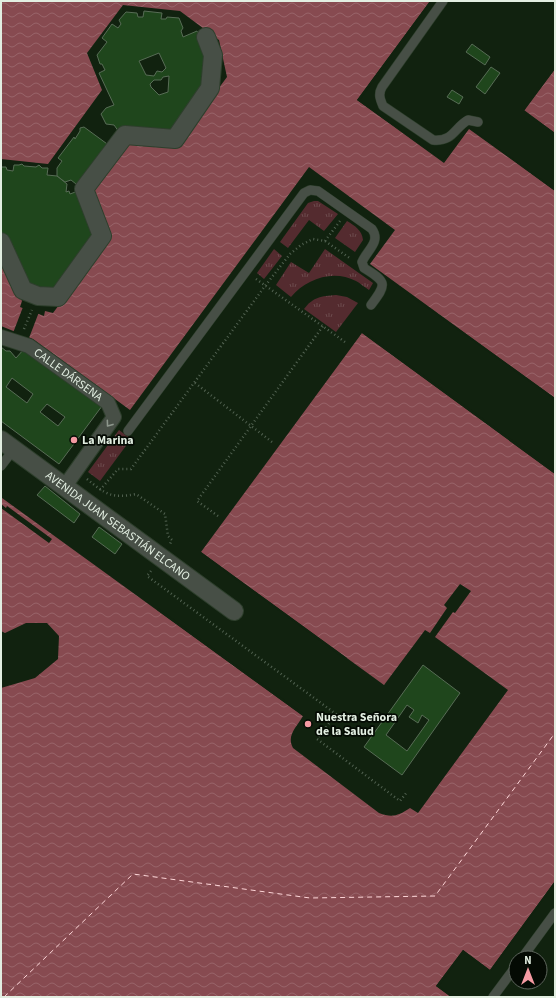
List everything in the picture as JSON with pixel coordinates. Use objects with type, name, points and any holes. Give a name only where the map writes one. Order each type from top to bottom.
[{"type":"street","points":[[1,242],[23,290],[38,296],[58,296],[102,236],[84,189],[125,135],[175,139],[210,88],[213,55],[206,36]]},
{"type":"street","name":"CALLE DÁRSENA","points":[[1,337],[29,346],[108,403],[114,417],[65,486]]},
{"type":"street","name":"AVENIDA JUAN SEBASTIÁN ELCANO","points":[[8,444],[234,611]]},
{"type":"lane","points":[[443,1],[382,87],[379,92],[380,99],[383,106],[433,140],[440,141],[446,139],[452,135],[461,124],[468,120],[478,122]]},
{"type":"lane","points":[[128,431],[304,193],[310,190],[318,191],[372,228],[376,234],[375,240],[362,262],[364,268],[381,281],[383,285],[382,290],[371,305]]},
{"type":"lane","points":[[1,466],[8,444]]},
{"type":"lane","points":[[528,950],[555,913]]},
{"type":"lane","points":[[493,997],[508,977]]},
{"type":"path","points":[[325,241],[347,211]]},
{"type":"path","points":[[100,490],[118,469],[131,469],[290,254],[301,245],[313,239],[325,241],[355,262],[362,262]]},
{"type":"path","points":[[246,271],[345,342]]},
{"type":"path","points":[[24,330],[33,307]]},
{"type":"path","points":[[218,516],[197,501],[323,326]]},
{"type":"path","points":[[195,383],[272,442]]},
{"type":"green space","points":[[318,201],[338,214],[324,231],[309,220],[288,248],[280,242],[308,203]]},
{"type":"green space","points":[[347,221],[358,229],[363,240],[355,252],[335,238]]},
{"type":"green space","points":[[274,249],[282,256],[264,279],[257,273]]},
{"type":"green space","points":[[325,249],[373,283],[369,290],[356,281],[338,276],[329,276],[312,281],[304,285],[291,297],[276,285],[291,262],[309,273]]},
{"type":"green space","points":[[336,295],[347,297],[358,303],[336,332],[304,309],[307,305],[318,298]]},
{"type":"green space","points":[[119,430],[131,439],[100,481],[88,472]]},
{"type":"water","points":[[1,1],[430,1],[357,100],[444,162],[469,128],[555,191],[555,398],[370,264],[395,230],[309,167],[130,410],[33,339],[1,326],[1,254],[22,301],[20,307],[44,316],[45,311],[53,313],[109,238],[88,192],[126,142],[175,147],[227,77],[219,40],[180,11],[123,5],[87,53],[102,90],[48,164],[1,159]]},
{"type":"water","points":[[555,69],[555,133],[524,111]]},
{"type":"water","points":[[362,333],[555,474],[555,881],[490,970],[463,950],[436,986],[451,997],[1,997],[1,688],[35,678],[58,659],[59,636],[47,623],[26,623],[5,633],[1,631],[2,498],[303,716],[292,735],[291,743],[293,748],[379,813],[391,816],[402,813],[410,808],[418,813],[508,690],[435,637],[453,612],[455,613],[471,591],[460,584],[444,605],[447,608],[430,633],[425,630],[384,685],[201,552]]},
{"type":"pier","points":[[430,1],[432,1],[360,100],[443,160],[467,127],[469,127],[555,189],[555,191],[469,129],[444,163],[357,100]]},
{"type":"pier","points":[[553,67],[555,67],[555,69],[524,110],[555,133],[555,135],[522,111]]},
{"type":"pier","points":[[392,281],[555,398],[555,400],[391,282]]},
{"type":"pier","points":[[23,307],[39,312],[29,338],[13,333]]},
{"type":"pier","points":[[363,331],[555,471],[555,474],[362,333]]},
{"type":"pier","points":[[1,504],[6,508],[7,506],[52,539],[49,543],[1,508]]},
{"type":"pier","points":[[201,552],[347,659],[346,660],[200,553]]},
{"type":"pier","points":[[158,608],[304,714],[303,716],[157,610]]},
{"type":"pier","points":[[555,881],[555,884],[491,971],[463,953],[439,986],[453,997],[436,986],[463,950],[490,970]]},
{"type":"building","points":[[144,11],[162,13],[161,19],[166,19],[167,17],[179,18],[183,28],[181,31],[183,37],[197,31],[211,63],[203,66],[207,76],[201,85],[205,95],[163,137],[119,132],[114,125],[106,124],[101,114],[106,108],[114,105],[99,73],[105,70],[102,64],[100,64],[97,55],[107,42],[102,38],[112,24],[118,28],[121,24],[119,20],[126,12],[137,13],[138,17],[143,17]],"holes":[[[159,53],[166,68],[162,72],[157,71],[154,76],[146,75],[139,61]],[[169,76],[168,92],[159,95],[150,84],[154,80],[161,80],[163,77]]]},
{"type":"building","points":[[472,44],[490,57],[485,65],[466,52]]},
{"type":"building","points":[[491,67],[500,73],[485,94],[476,87]]},
{"type":"building","points":[[452,90],[463,97],[459,104],[447,97]]},
{"type":"building","points":[[84,127],[114,149],[81,188],[71,180],[65,182],[57,176],[57,168],[62,161],[58,158],[74,137],[75,139],[80,131],[80,128]]},
{"type":"building","points":[[22,164],[24,166],[36,167],[39,165],[42,168],[48,168],[47,175],[57,176],[67,184],[66,192],[69,191],[70,194],[78,191],[99,233],[58,293],[25,290],[1,230],[1,167],[6,167],[7,170],[13,171],[14,165]]},
{"type":"building","points":[[1,347],[6,351],[10,351],[16,358],[24,349],[102,406],[59,464],[1,421]],"holes":[[[12,378],[33,394],[27,403],[6,387]],[[47,404],[65,417],[58,426],[40,412]]]},
{"type":"building","points":[[45,486],[80,514],[74,523],[37,495]]},
{"type":"building","points":[[99,527],[122,544],[115,554],[92,537]]},
{"type":"building","points":[[423,665],[460,693],[402,775],[364,747]],"holes":[[[407,705],[414,710],[409,717],[418,723],[422,715],[429,720],[407,751],[386,735]]]},
{"type":"ferry route","points":[[4,997],[133,874],[310,898],[435,896],[555,733]]},
{"type":"place","name":"La Marina","points":[[74,440]]},
{"type":"place","name":"Nuestra Señora de la Salud","points":[[308,724]]}]
